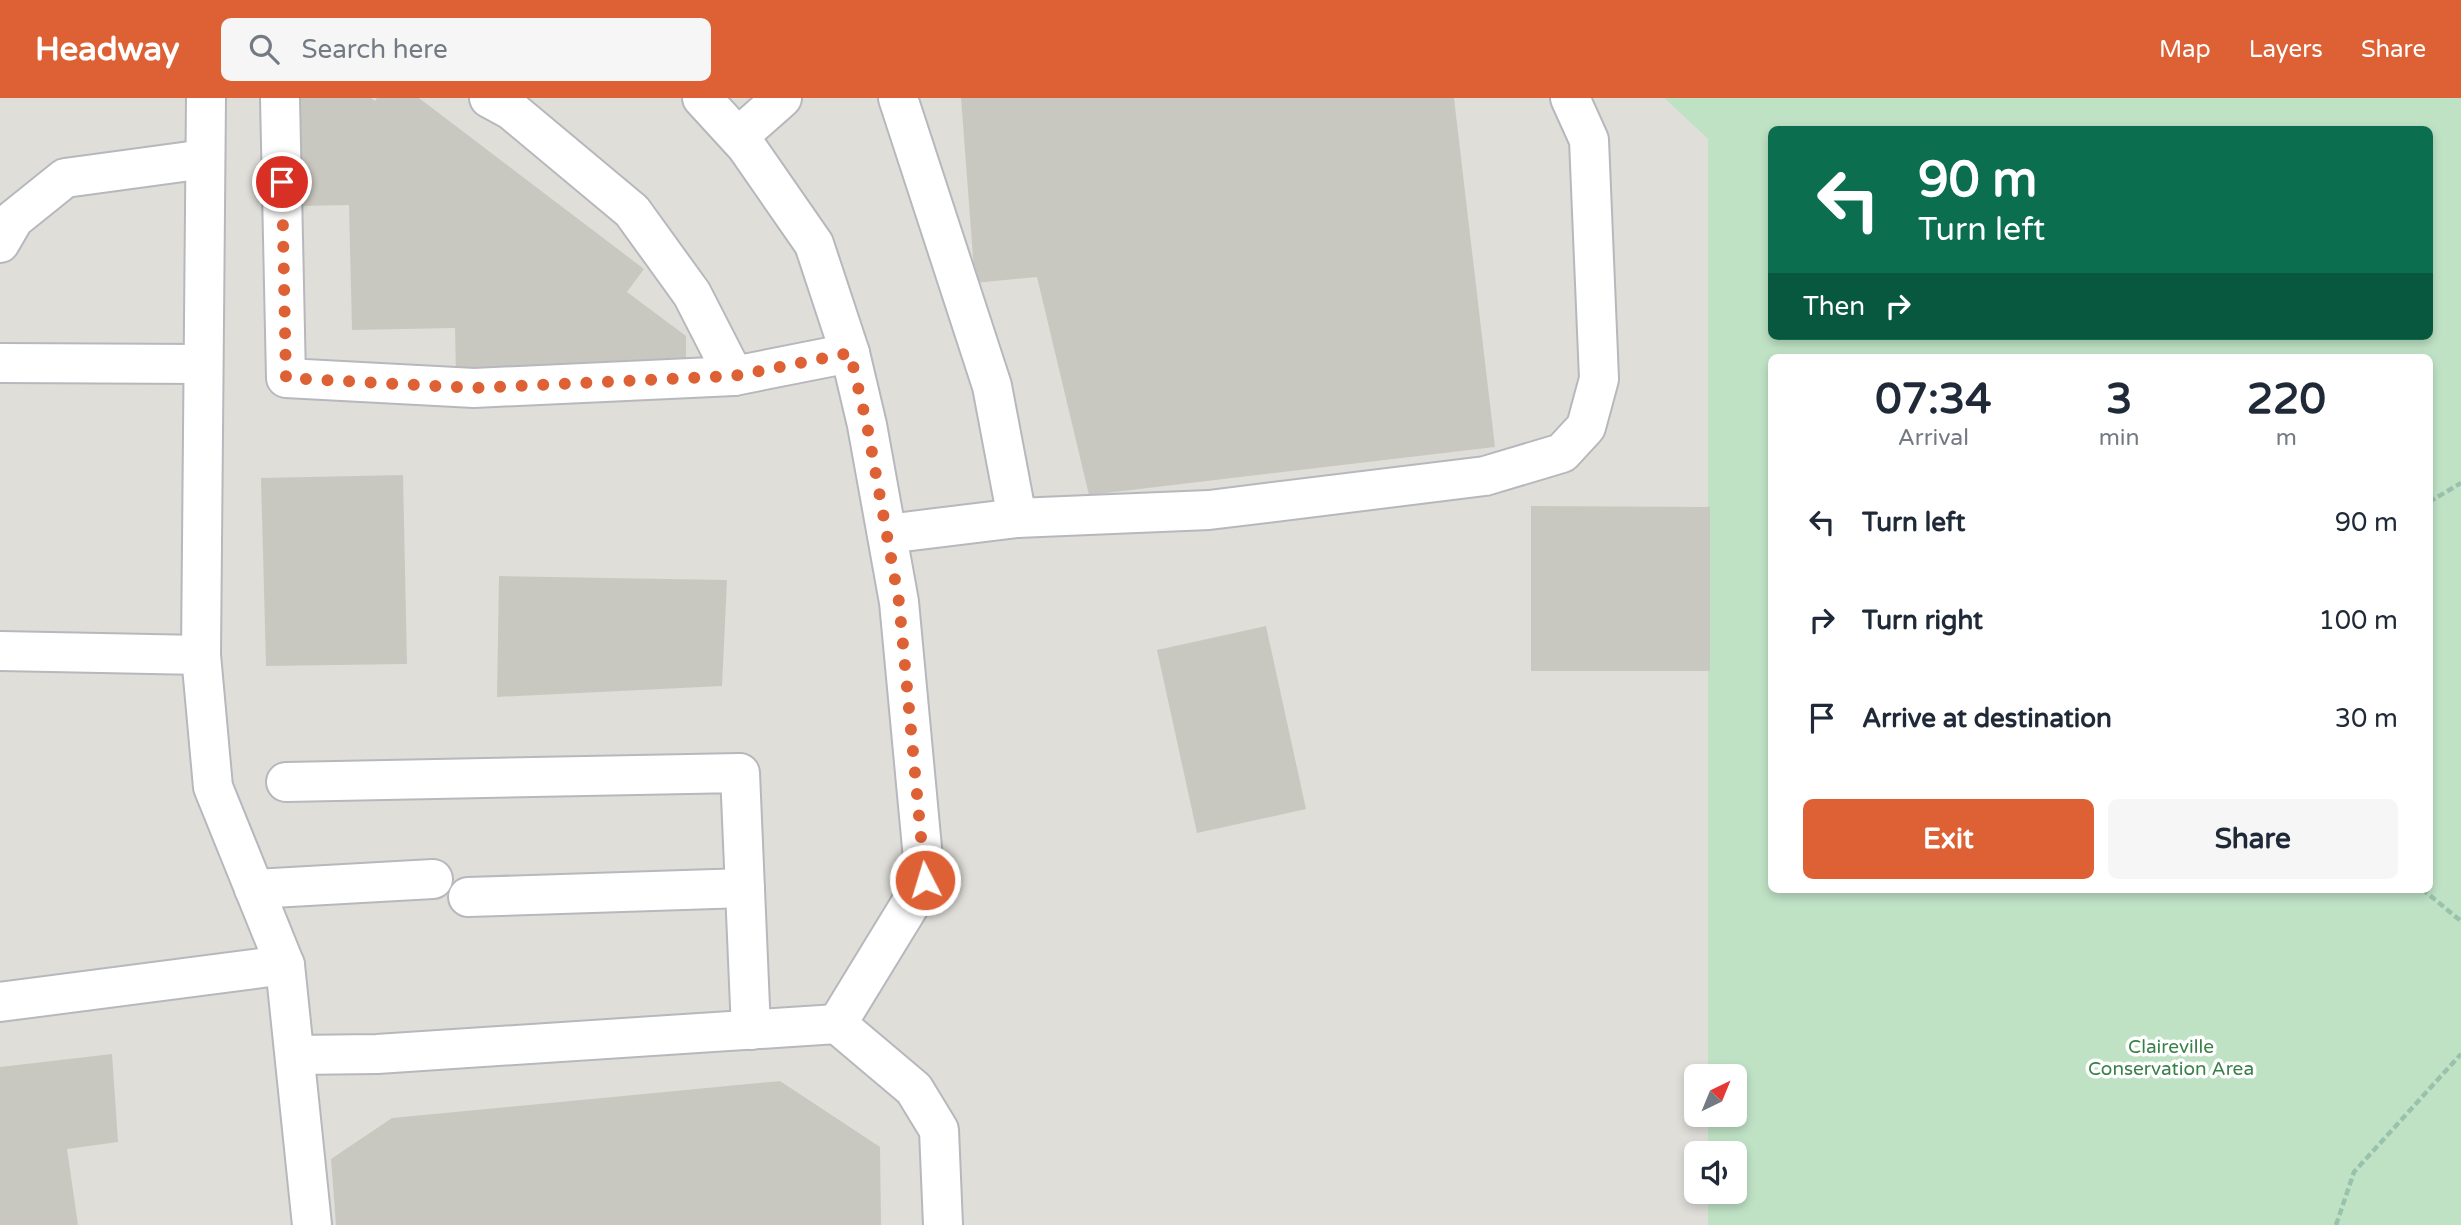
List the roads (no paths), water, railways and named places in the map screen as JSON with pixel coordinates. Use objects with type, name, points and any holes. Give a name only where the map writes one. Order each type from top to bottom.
[{"type":"street","points":[[205,98],[201,655],[213,787],[285,965],[312,1225]]},
{"type":"street","points":[[280,98],[286,378],[474,388],[734,376],[850,353]]},
{"type":"street","points":[[489,98],[511,110],[632,211],[692,294],[734,376]]},
{"type":"street","points":[[702,98],[738,137],[814,244],[850,353],[867,425],[899,602],[925,880],[837,1024]]},
{"type":"street","points":[[738,137],[782,98]]},
{"type":"street","points":[[898,98],[992,386],[1017,518]]},
{"type":"street","points":[[887,534],[1017,518],[1209,510],[1485,476],[1562,453],[1586,427],[1599,379],[1588,140],[1570,98]]},
{"type":"street","points":[[0,243],[14,219],[65,178],[205,159]]},
{"type":"street","points":[[0,363],[204,364]]},
{"type":"street","points":[[0,651],[201,655]]},
{"type":"street","points":[[286,782],[740,773],[751,1030]]},
{"type":"street","points":[[254,889],[433,879]]},
{"type":"street","points":[[468,897],[745,888]]},
{"type":"street","points":[[0,1002],[285,965]]},
{"type":"street","points":[[295,1055],[377,1054],[837,1024],[914,1089],[939,1130],[943,1225]]},
{"type":"park label","name":"Claireville Conservation Area","points":[[2171,1057]]}]
